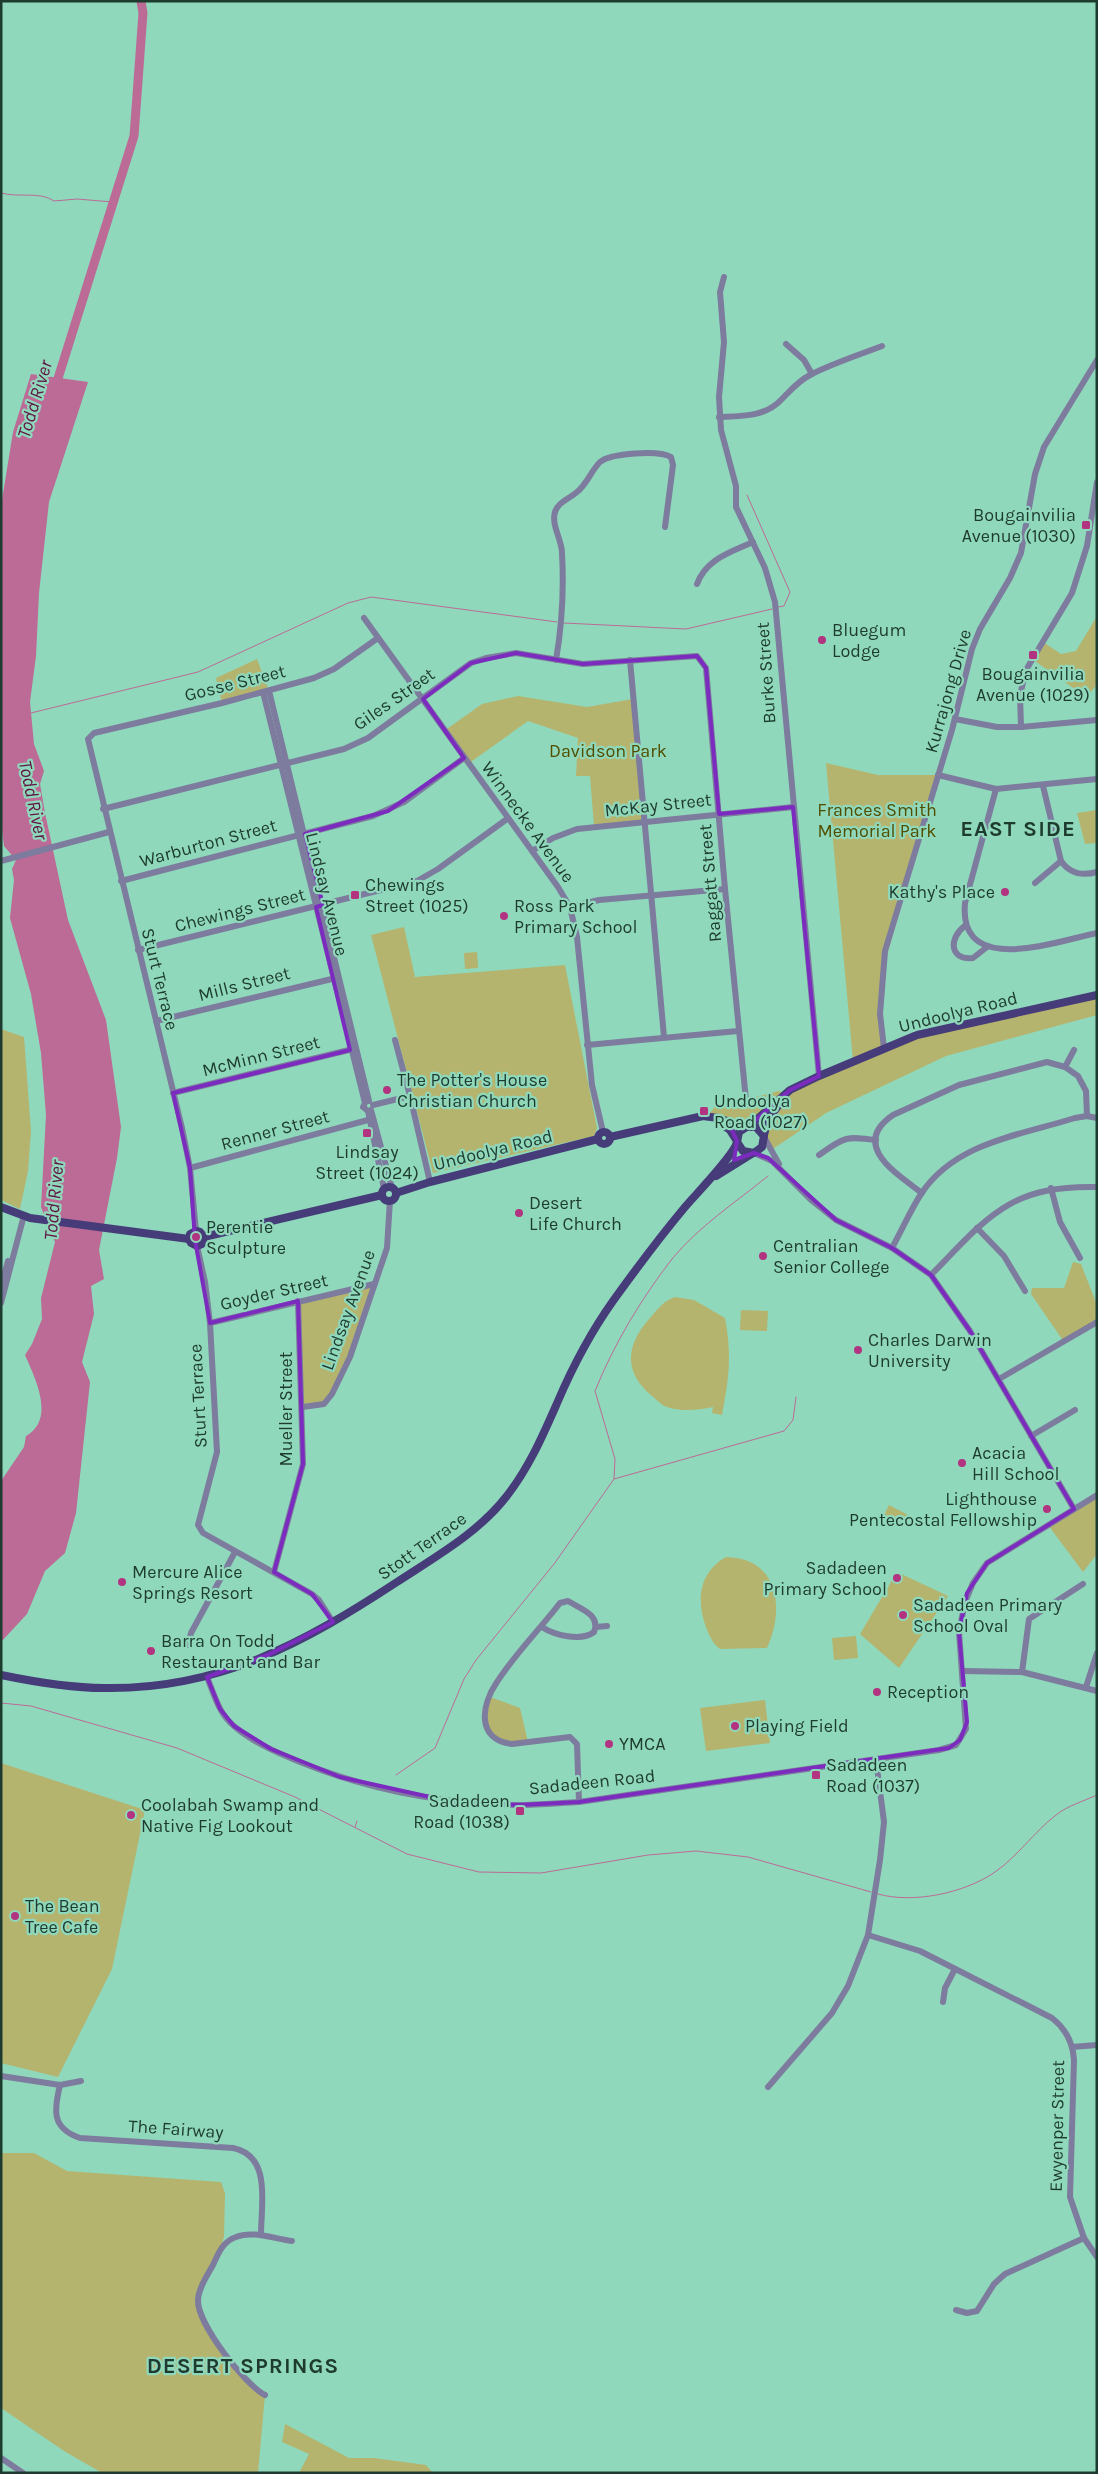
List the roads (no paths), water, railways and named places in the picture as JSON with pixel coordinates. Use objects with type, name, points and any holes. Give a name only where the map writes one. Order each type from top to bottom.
[{"type":"main road","name":"Undoolya Road","points":[[737,1142],[739,1132],[790,1090],[884,1048],[932,1030],[1097,995]]},
{"type":"main road","name":"Undoolya Road","points":[[754,1153],[762,1147],[764,1126],[774,1111],[790,1094],[804,1083]]},
{"type":"main road","points":[[690,1119],[713,1117],[745,1127],[756,1127],[764,1137]]},
{"type":"main road","name":"Undoolya Road","points":[[204,1237],[430,1182],[600,1136],[600,1142],[605,1144],[609,1142],[610,1137],[690,1119]]},
{"type":"main road","points":[[690,1119],[708,1120],[723,1124],[732,1133],[743,1151],[754,1153]]},
{"type":"main road","name":"Stott Terrace","points":[[3,1676],[53,1684],[102,1688],[161,1686],[207,1677],[248,1664],[289,1646],[333,1622],[455,1544],[488,1516],[505,1498],[529,1463],[576,1363],[600,1321],[636,1269],[699,1190],[732,1154],[737,1142]]},
{"type":"main road","name":"Stott Terrace","points":[[699,1190],[734,1162],[754,1153]]},
{"type":"main road","points":[[388,1191],[395,1196],[390,1200]]},
{"type":"main road","points":[[1,1207],[24,1218]]},
{"type":"main road","points":[[1,1212],[24,1218],[189,1239],[191,1243],[198,1246],[203,1242],[204,1237],[200,1232],[196,1231],[192,1233],[189,1239]]},
{"type":"street","name":"Burke Street","points":[[724,277],[720,292],[724,342],[720,379],[720,430],[736,486],[736,507],[765,568],[775,602],[819,1076]]},
{"type":"street","points":[[786,344],[798,354],[812,374]]},
{"type":"street","points":[[719,417],[746,416],[765,412],[782,400],[796,383],[812,374],[882,346]]},
{"type":"street","name":"Kurrajong Drive","points":[[884,1048],[880,1014],[885,951],[979,632],[1010,578],[1021,553],[1038,462],[1044,447],[1097,361]]},
{"type":"street","points":[[556,660],[562,616],[562,551],[554,515],[560,504],[579,491],[600,462],[610,458],[629,455],[661,453],[671,457],[673,465],[665,527]]},
{"type":"street","points":[[1021,727],[1020,695],[1022,680],[1026,670],[1072,593],[1087,546],[1097,482]]},
{"type":"street","points":[[697,584],[700,575],[711,563],[753,542]]},
{"type":"street","name":"Winnecke Avenue","points":[[364,618],[507,819],[532,851],[570,907],[577,937],[587,1045],[600,1136]]},
{"type":"street","name":"Gosse Street","points":[[90,735],[266,692],[314,678],[334,669],[378,638]]},
{"type":"street","name":"Giles Street","points":[[103,809],[344,749],[368,738],[471,663],[486,658],[516,653],[583,664],[693,655],[702,659]]},
{"type":"street","name":"Raggatt Street","points":[[702,659],[706,668],[738,1031],[746,1100],[749,1104]]},
{"type":"street","points":[[630,660],[664,1037]]},
{"type":"street","name":"Lindsay Avenue","points":[[266,692],[353,1049],[369,1106],[388,1191]]},
{"type":"street","points":[[954,719],[997,726],[1021,727],[1097,720]]},
{"type":"street","name":"Sturt Terrace","points":[[90,735],[87,743],[156,1021],[190,1168],[196,1231]]},
{"type":"street","name":"Warburton Street","points":[[121,881],[388,811],[404,802],[464,758]]},
{"type":"street","points":[[938,775],[996,789],[1043,786],[1097,779]]},
{"type":"street","points":[[1043,786],[1061,862],[1067,869],[1078,874],[1097,872]]},
{"type":"street","points":[[996,789],[965,903],[966,925],[972,934],[987,947],[1012,950],[1097,933]]},
{"type":"street","name":"McKay Street","points":[[532,851],[559,835],[576,829],[644,820],[793,807]]},
{"type":"street","name":"Chewings Street","points":[[138,950],[400,886],[422,878],[507,819]]},
{"type":"street","points":[[1,861],[109,832]]},
{"type":"street","points":[[1035,883],[1061,862]]},
{"type":"street","points":[[570,907],[599,900],[725,889]]},
{"type":"street","points":[[966,925],[955,935],[955,950],[963,957],[969,958],[980,954],[987,947]]},
{"type":"street","name":"Mills Street","points":[[156,1021],[336,978]]},
{"type":"street","points":[[587,1045],[738,1031]]},
{"type":"street","points":[[395,1040],[430,1182]]},
{"type":"street","name":"McMinn Street","points":[[173,1092],[353,1049]]},
{"type":"street","points":[[1065,1067],[1074,1050]]},
{"type":"street","points":[[922,1193],[887,1167],[880,1158],[876,1140],[882,1125],[894,1115],[959,1085],[1038,1063],[1056,1063],[1065,1067],[1083,1083],[1086,1091],[1087,1116]]},
{"type":"street","points":[[369,1106],[410,1096]]},
{"type":"street","name":"Lindsay Avenue","points":[[369,1106],[368,1120],[388,1191]]},
{"type":"street","points":[[892,1248],[922,1193],[948,1164],[972,1150],[994,1141],[1087,1116],[1097,1118]]},
{"type":"street","name":"Renner Street","points":[[190,1168],[368,1120]]},
{"type":"street","points":[[764,1137],[773,1155],[789,1177]]},
{"type":"street","points":[[820,1155],[839,1140],[854,1137],[876,1140]]},
{"type":"street","points":[[754,1153],[768,1158],[810,1200],[836,1220],[892,1248],[931,1275],[956,1309],[999,1379],[1074,1509]]},
{"type":"street","points":[[931,1275],[977,1228],[1008,1204],[1035,1192],[1051,1188],[1097,1186]]},
{"type":"street","points":[[1051,1188],[1060,1222],[1080,1258]]},
{"type":"street","name":"Lindsay Avenue","points":[[303,1407],[324,1404],[332,1394],[350,1357],[387,1248],[390,1200]]},
{"type":"street","points":[[1,1286],[24,1218]]},
{"type":"street","points":[[1,1303],[24,1218]]},
{"type":"street","points":[[977,1228],[1004,1256],[1025,1291]]},
{"type":"street","name":"Sturt Terrace","points":[[198,1246],[210,1323],[218,1452],[198,1525],[203,1533],[312,1594],[319,1600],[333,1622]]},
{"type":"street","name":"Goyder Street","points":[[210,1323],[374,1284]]},
{"type":"street","name":"Mueller Street","points":[[274,1572],[303,1464],[303,1407],[298,1301]]},
{"type":"street","points":[[999,1379],[1097,1322]]},
{"type":"street","points":[[1031,1436],[1075,1410]]},
{"type":"street","points":[[1097,1495],[1009,1548],[988,1563],[968,1593],[961,1619],[960,1632],[963,1671],[1022,1672],[1097,1691]]},
{"type":"street","points":[[188,1645],[190,1633],[235,1552]]},
{"type":"street","points":[[1022,1672],[1029,1619],[1083,1584]]},
{"type":"street","points":[[542,1627],[553,1634],[588,1636],[594,1632],[596,1627],[594,1617],[568,1601],[560,1603],[496,1683],[484,1712],[484,1722],[492,1736],[503,1743],[512,1744],[570,1737],[574,1739],[577,1744],[579,1802]]},
{"type":"street","points":[[596,1627],[607,1626]]},
{"type":"street","points":[[1086,1687],[1097,1653]]},
{"type":"street","name":"Sadadeen Road","points":[[207,1677],[220,1709],[234,1726],[271,1749],[340,1777],[403,1793],[448,1801],[519,1805],[579,1802],[949,1748],[960,1740],[967,1722],[963,1671]]},
{"type":"street","points":[[768,2087],[832,2013],[848,1986],[868,1935],[884,1822],[876,1760]]},
{"type":"street","name":"Ewyenper Street","points":[[868,1935],[908,1946],[1052,2018],[1066,2033],[1072,2047],[1074,2072],[1069,2192],[1084,2238],[1097,2257]]},
{"type":"street","points":[[943,2002],[945,1988],[954,1969]]},
{"type":"street","points":[[1072,2047],[1097,2045]]},
{"type":"street","points":[[1,2076],[60,2085],[81,2081]]},
{"type":"street","name":"The Fairway","points":[[60,2085],[56,2113],[61,2126],[71,2135],[80,2138],[233,2148],[250,2154],[259,2167],[261,2179],[261,2235]]},
{"type":"street","points":[[265,2395],[255,2390],[231,2364],[200,2311],[198,2300],[200,2290],[220,2250],[226,2243],[242,2235],[261,2235],[292,2241]]},
{"type":"street","points":[[956,2310],[967,2314],[977,2311],[994,2284],[1004,2274],[1084,2238]]},
{"type":"street","points":[[1,2458],[22,2473]]},
{"type":"water","points":[[31,374],[88,382],[49,502],[39,593],[36,656],[30,702],[34,744],[44,771],[40,784],[45,813],[68,920],[106,1020],[121,1127],[117,1158],[99,1250],[104,1279],[91,1286],[94,1314],[82,1362],[90,1382],[76,1513],[65,1553],[45,1571],[27,1614],[1,1642],[1,1481],[24,1447],[26,1436],[35,1429],[40,1419],[42,1409],[38,1386],[25,1355],[32,1344],[42,1319],[41,1298],[55,1242],[41,1207],[46,1115],[41,1053],[31,994],[10,918],[14,880],[12,869],[16,860],[4,846],[1,823],[1,506],[13,432]]},
{"type":"waterway","name":"Todd River","points":[[55,388],[134,136],[143,13],[141,1]]},
{"type":"waterway","points":[[1,193],[36,195],[54,201],[77,199],[113,202]]},
{"type":"waterway","points":[[747,495],[790,592],[784,606],[778,607]]},
{"type":"waterway","points":[[31,713],[198,672],[348,603],[371,597],[557,622]]},
{"type":"waterway","points":[[564,623],[686,629],[772,609]]},
{"type":"waterway","points":[[396,1775],[435,1748],[464,1679],[476,1660],[554,1564],[614,1479],[615,1459],[595,1391],[611,1356],[639,1306],[682,1247],[718,1215],[768,1176]]},
{"type":"waterway","points":[[614,1479],[784,1431],[793,1420],[796,1397]]},
{"type":"waterway","points":[[1,1703],[31,1706],[177,1748],[295,1797],[407,1854],[479,1872],[541,1873],[648,1855],[696,1851],[748,1857],[871,1892]]},
{"type":"waterway","points":[[878,1894],[892,1897],[922,1897],[938,1895],[969,1886],[1003,1866],[1060,1812],[1097,1795]]},
{"type":"waterway","points":[[355,1827],[357,1821]]},
{"type":"place","name":"Bougainvilia Avenue (1030)","points":[[1086,525]]},
{"type":"place","name":"Bluegum Lodge","points":[[822,640]]},
{"type":"place","name":"Bougainvilia Avenue (1029)","points":[[1033,655]]},
{"type":"place","name":"Kathy's Place","points":[[1005,892]]},
{"type":"place","name":"Chewings Street (1025)","points":[[355,895]]},
{"type":"place","name":"Ross Park Primary School","points":[[504,916]]},
{"type":"place","name":"The Potter's House Christian Church","points":[[387,1090]]},
{"type":"place","name":"Undoolya Road (1027)","points":[[704,1111]]},
{"type":"place","name":"Lindsay Street (1024)","points":[[367,1133]]},
{"type":"place","name":"Desert Life Church","points":[[519,1213]]},
{"type":"place","name":"Perentie Sculpture","points":[[196,1237]]},
{"type":"place","name":"Centralian Senior College","points":[[763,1256]]},
{"type":"place","name":"Charles Darwin University","points":[[858,1350]]},
{"type":"place","name":"Acacia Hill School","points":[[962,1463]]},
{"type":"place","name":"Lighthouse Pentecostal Fellowship","points":[[1047,1509]]},
{"type":"place","name":"Sadadeen Primary School","points":[[897,1578]]},
{"type":"place","name":"Mercure Alice Springs Resort","points":[[122,1582]]},
{"type":"place","name":"Sadadeen Primary School Oval","points":[[903,1615]]},
{"type":"place","name":"Barra On Todd Restaurant and Bar","points":[[151,1651]]},
{"type":"place","name":"Reception","points":[[877,1692]]},
{"type":"place","name":"Playing Field","points":[[735,1726]]},
{"type":"place","name":"YMCA","points":[[609,1744]]},
{"type":"place","name":"Sadadeen Road (1037)","points":[[816,1775]]},
{"type":"place","name":"Sadadeen Road (1038)","points":[[520,1811]]},
{"type":"place","name":"Coolabah Swamp and Native Fig Lookout","points":[[131,1815]]},
{"type":"place","name":"The Bean Tree Cafe","points":[[15,1916]]},
{"type":"district","name":"EAST SIDE","points":[[1018,828]]},
{"type":"district","name":"DESERT SPRINGS","points":[[243,2365]]},
{"type":"park label","name":"Davidson Park","points":[[608,751]]},
{"type":"park label","name":"Frances Smith Memorial Park","points":[[877,820]]}]
